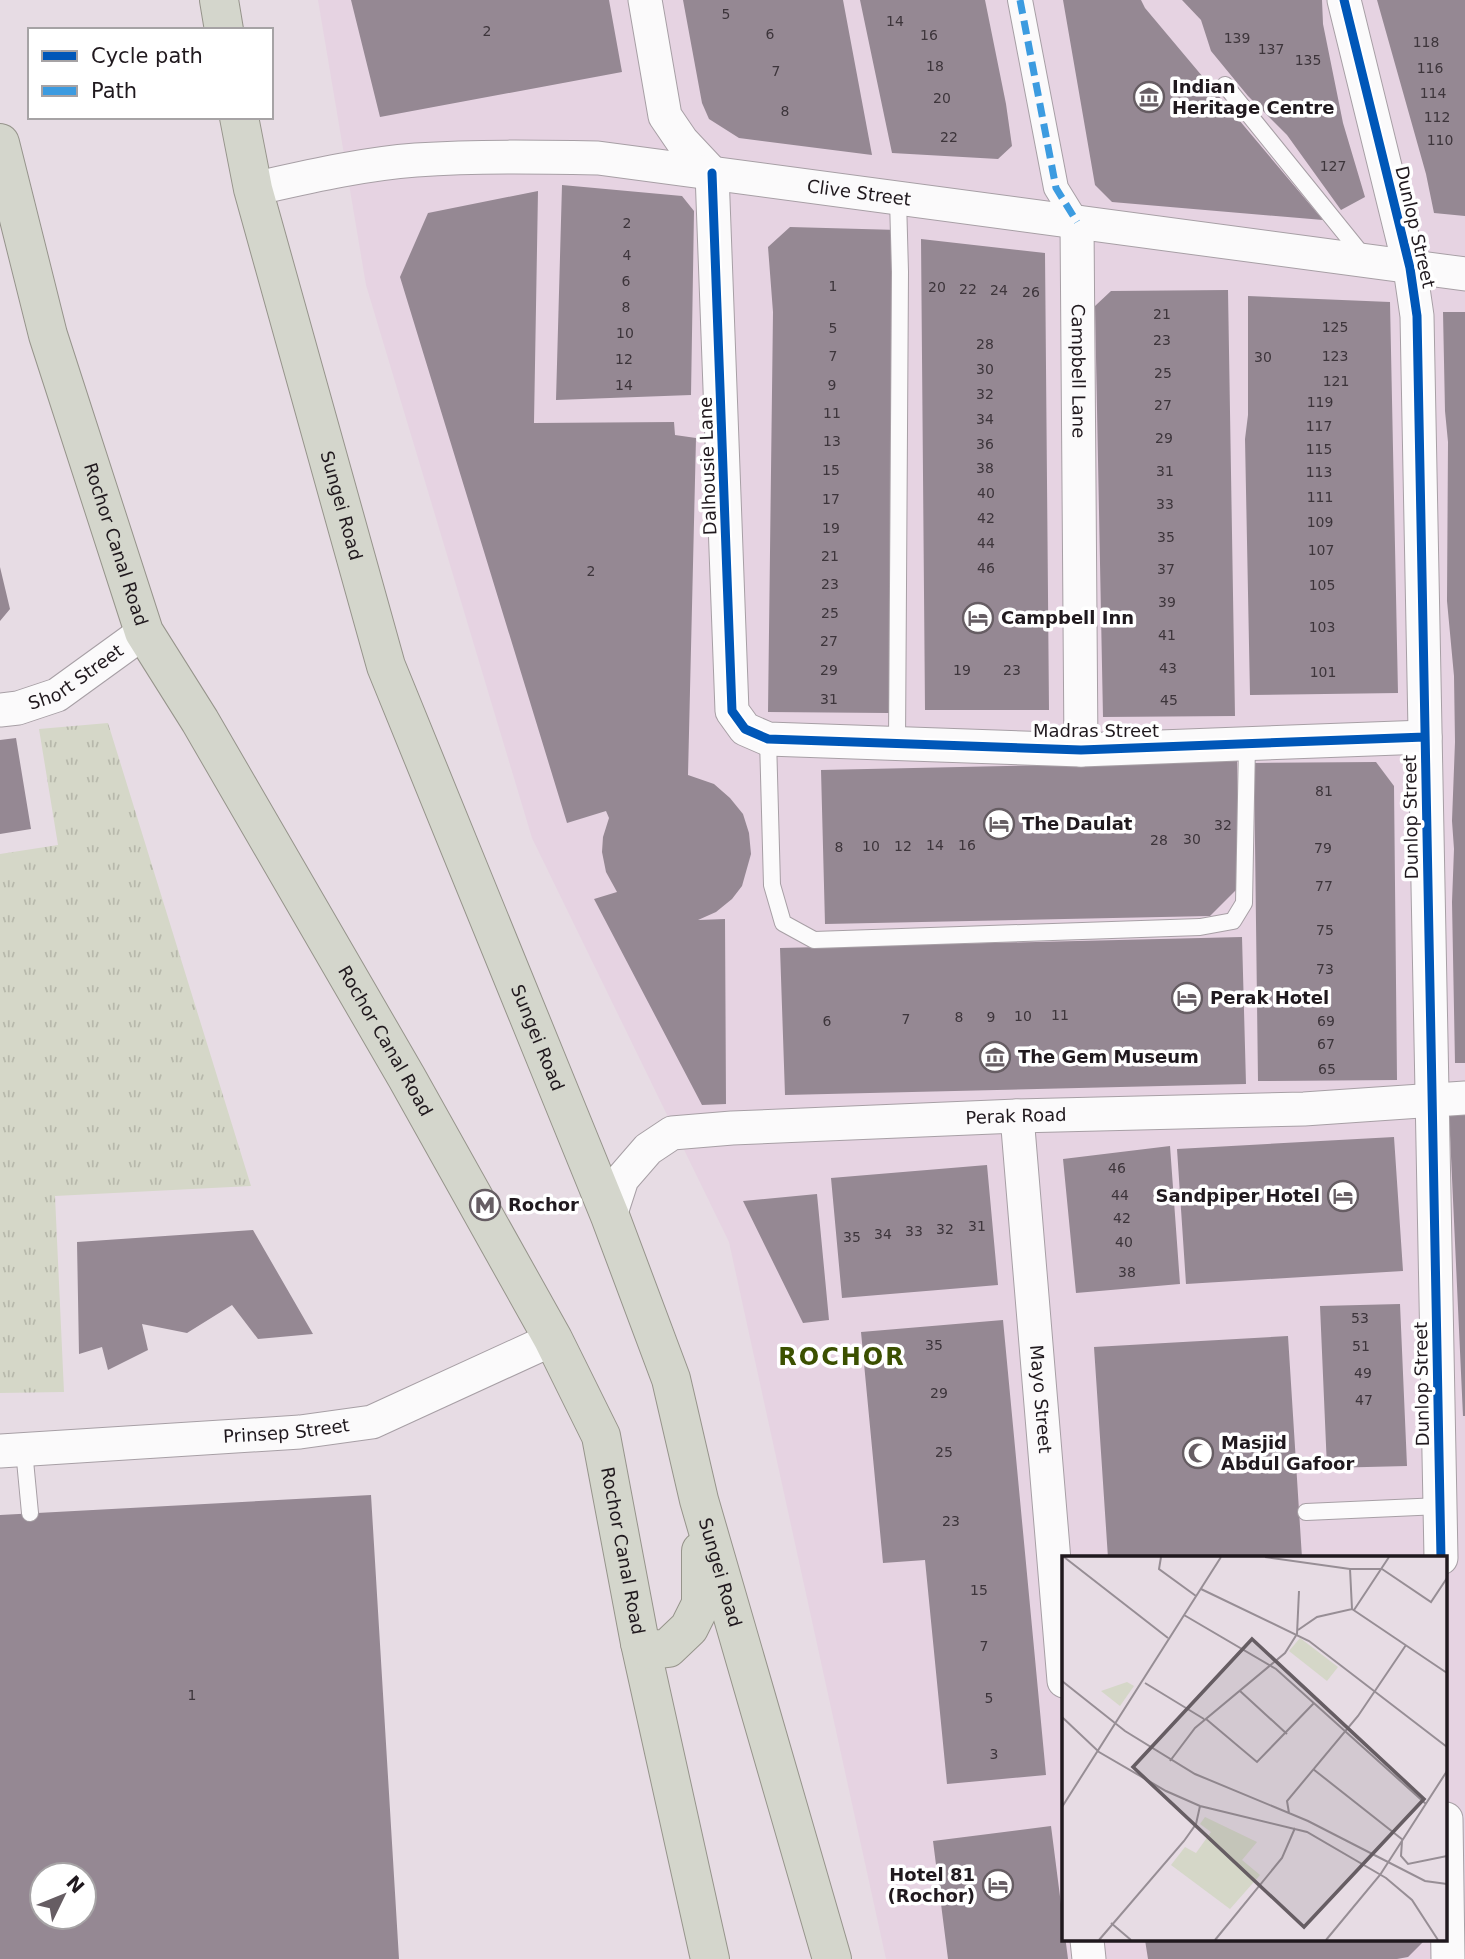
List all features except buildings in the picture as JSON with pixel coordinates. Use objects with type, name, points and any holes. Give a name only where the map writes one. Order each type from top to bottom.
[{"type":"highway","points":[[219,0],[224,28]]},
{"type":"highway","name":"Sungei Road","points":[[239,119],[253,189],[386,666],[610,1216],[671,1379],[699,1500],[832,1959]]},
{"type":"highway","name":"Rochor Canal Road","points":[[0,143],[48,335],[144,632],[200,721],[407,1078],[553,1339],[601,1436],[640,1643],[710,1959]]},
{"type":"highway","points":[[640,1643],[651,1650],[668,1648],[690,1628],[701,1604],[699,1500]]},
{"type":"street","points":[[645,0],[665,117],[681,141],[712,173]]},
{"type":"street","points":[[668,0],[687,113],[681,141]]},
{"type":"street","points":[[1020,0],[1056,188],[1077,222]]},
{"type":"street","name":"Dunlop Street","points":[[1344,0],[1410,268],[1417,316],[1425,737],[1449,1100],[1441,1556]]},
{"type":"street","name":"Clive Street","points":[[253,189],[324,174],[428,160],[598,158],[1465,274]]},
{"type":"street","name":"Dalhousie Lane","points":[[712,173],[732,711],[745,729],[768,740]]},
{"type":"street","name":"Campbell Lane","points":[[1077,222],[1081,750]]},
{"type":"street","name":"Short Street","points":[[0,710],[18,708],[57,695],[144,632]]},
{"type":"street","name":"Madras Street","points":[[768,740],[897,742],[1081,750],[1425,737]]},
{"type":"street","name":"Perak Road","points":[[610,1216],[622,1179],[648,1149],[672,1133],[746,1127],[1017,1116],[1304,1109],[1449,1100]]},
{"type":"street","name":"Mayo Street","points":[[1017,1116],[1062,1657]]},
{"type":"street","name":"Prinsep Street","points":[[12,1451],[300,1432],[372,1422],[553,1339]]},
{"type":"street","points":[[1087,1941],[1089,1959]]},
{"type":"street","points":[[1448,1941],[1448,1959]]},
{"type":"lane","points":[[1224,85],[1365,259]]},
{"type":"lane","points":[[897,742],[900,272],[898,199]]},
{"type":"lane","points":[[768,740],[772,885],[783,923],[814,940],[1200,927],[1233,921],[1244,903],[1247,744]]},
{"type":"lane","points":[[12,1451],[30,1513]]},
{"type":"lane","points":[[1306,1512],[1440,1506]]},
{"type":"shaded area","points":[[318,0],[1465,0],[1465,1955],[1448,1959],[886,1959],[729,1242],[532,838],[366,285]]},
{"type":"green space","points":[[108,723],[251,1186],[55,1196],[64,1392],[0,1393],[0,854],[58,845],[39,729]]},
{"type":"marked path","points":[[1020,0],[1056,188],[1077,222]]},
{"type":"cycle path","points":[[1344,0],[1410,268],[1417,316],[1441,1556]]},
{"type":"cycle path","points":[[712,173],[732,711],[745,729],[768,739],[1081,750],[1425,737]]},
{"type":"place","name":"Indian Heritage Centre","points":[[1149,97]]},
{"type":"place","name":"Campbell Inn","points":[[978,618]]},
{"type":"place","name":"The Daulat","points":[[999,824]]},
{"type":"place","name":"Perak Hotel","points":[[1187,998]]},
{"type":"place","name":"The Gem Museum","points":[[995,1057]]},
{"type":"place","name":"Sandpiper Hotel","points":[[1343,1196]]},
{"type":"place","name":"Rochor","points":[[485,1205]]},
{"type":"place","name":"Masjid Abdul Gafoor","points":[[1198,1453]]},
{"type":"place","name":"Hotel 81 (Rochor)","points":[[998,1885]]},
{"type":"district","name":"ROCHOR","points":[[842,1357]]}]
